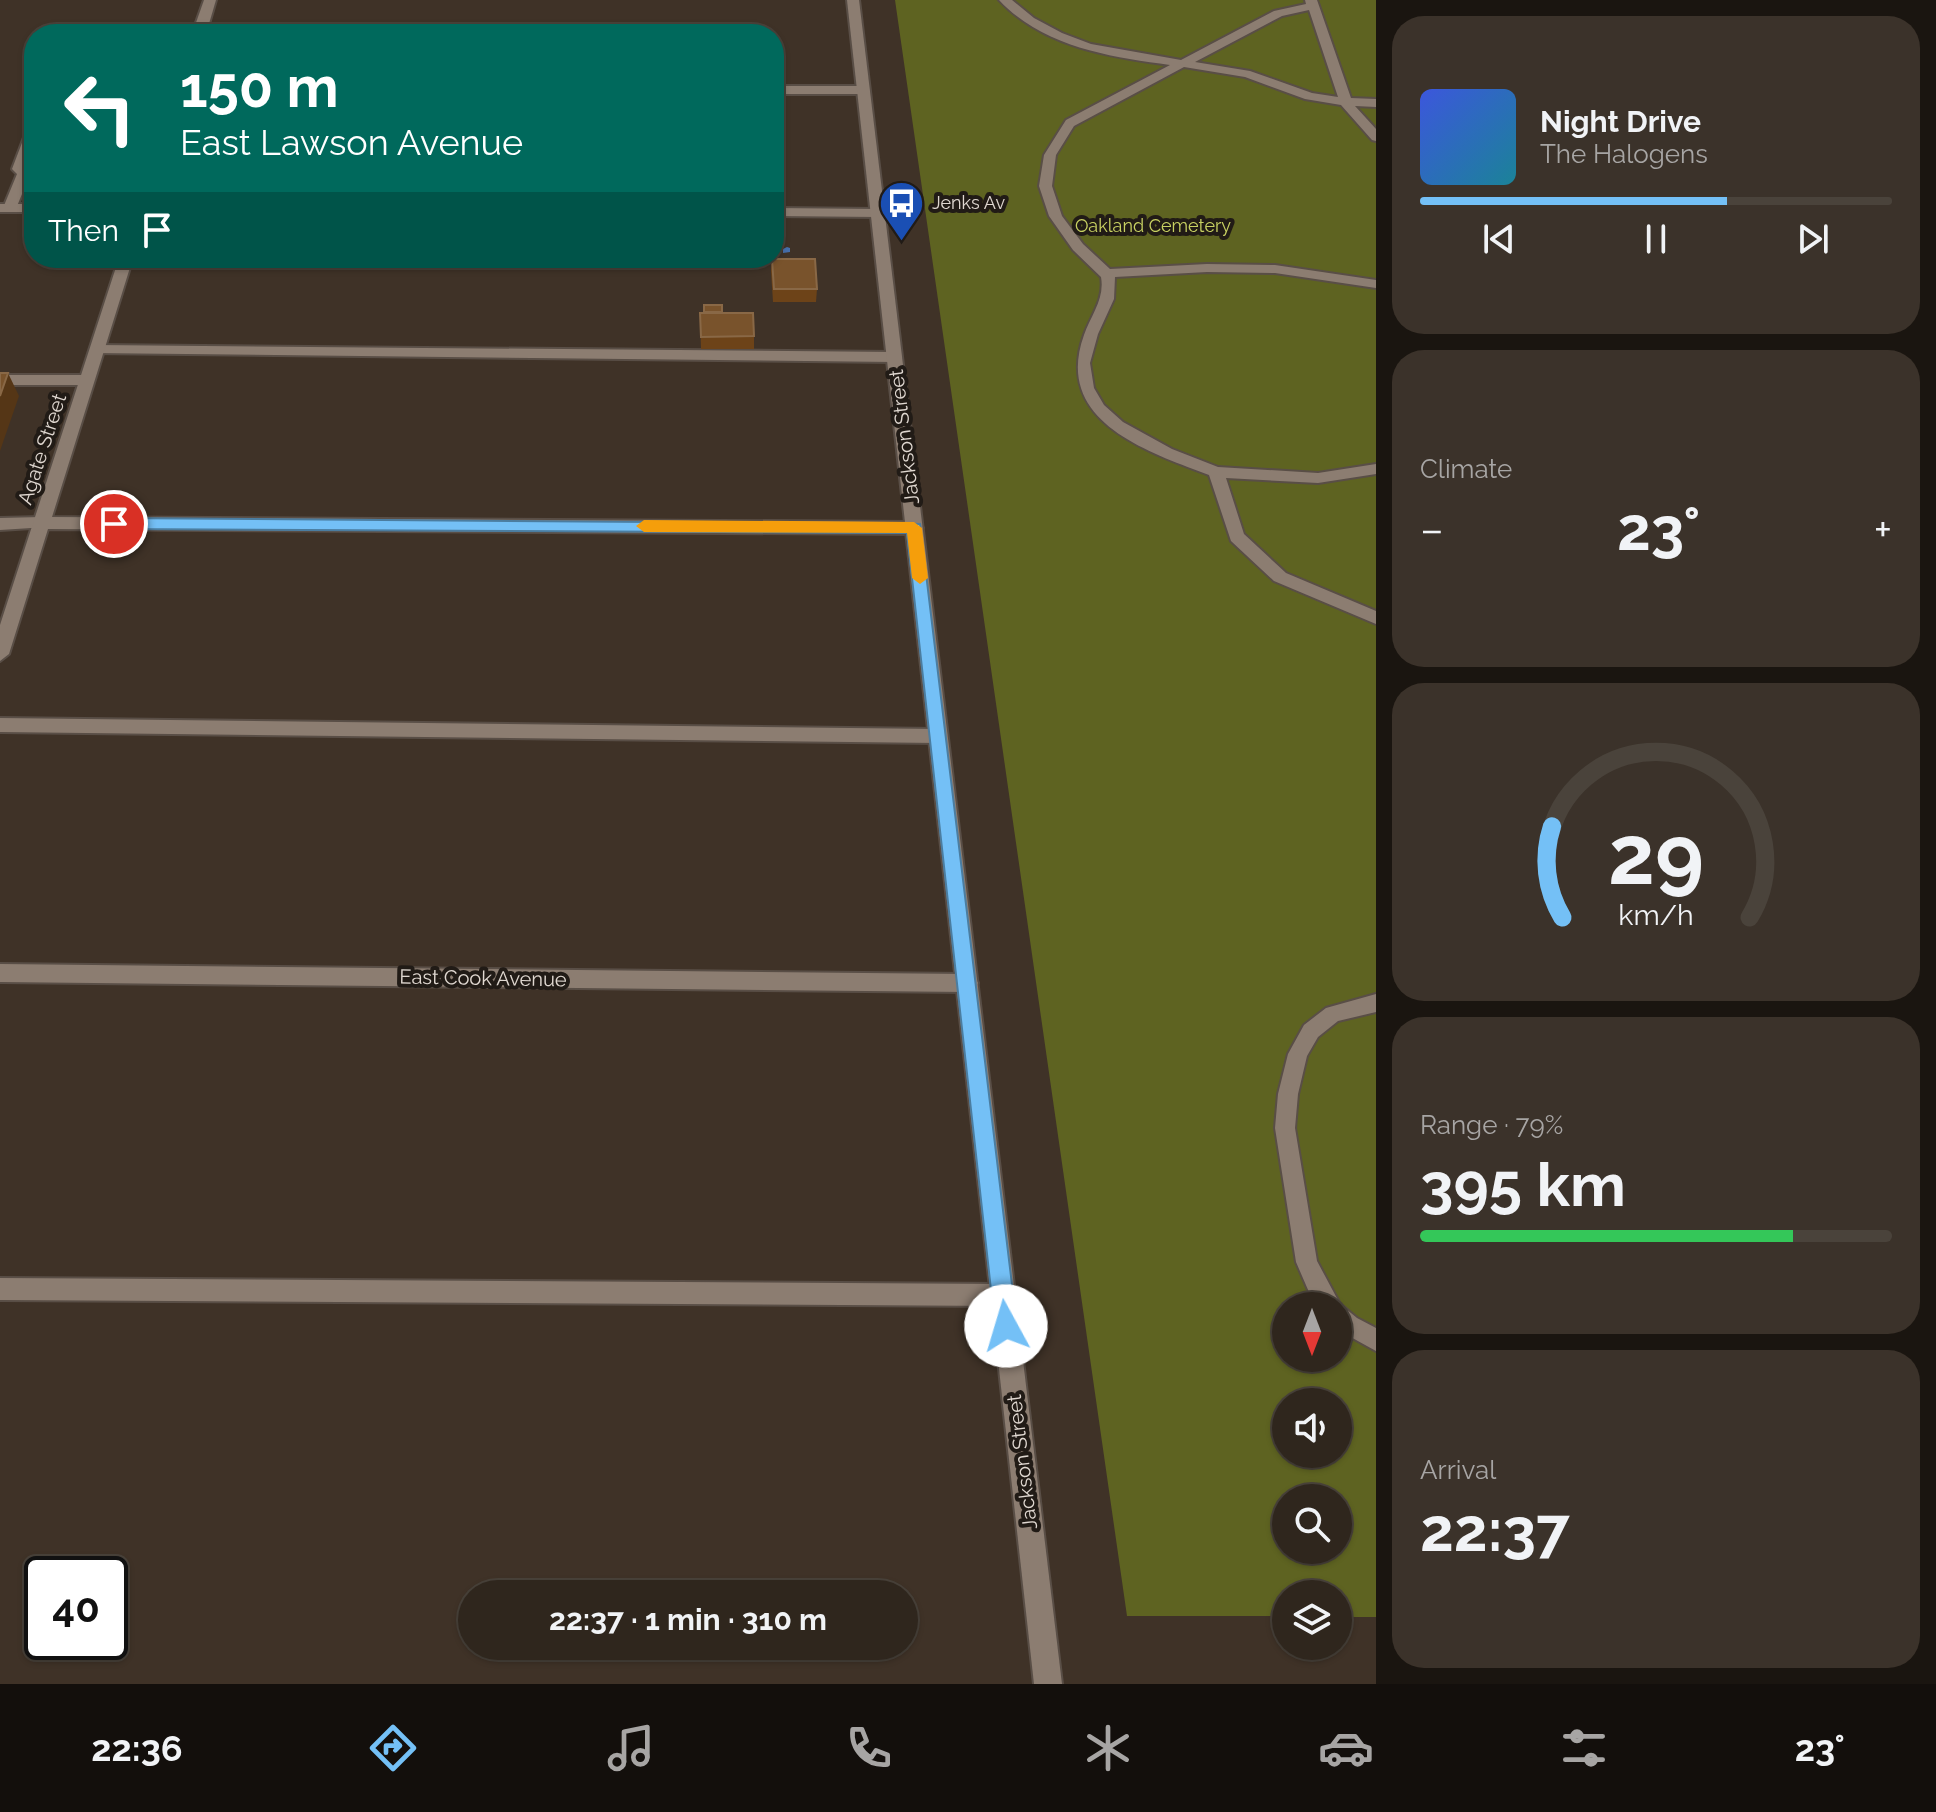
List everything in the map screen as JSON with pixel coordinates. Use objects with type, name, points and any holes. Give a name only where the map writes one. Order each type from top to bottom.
[{"type":"street","points":[[202,24],[210,0]]},
{"type":"street","name":"Jackson Street","points":[[853,0],[1048,1684]]},
{"type":"street","points":[[784,212],[878,213]]},
{"type":"street","name":"Agate Street","points":[[0,654],[123,268]]},
{"type":"street","points":[[42,523],[914,528]]},
{"type":"street","name":"East Cook Avenue","points":[[0,973],[967,983]]},
{"type":"lane","points":[[1005,0],[1033,25],[1067,41],[1243,74],[1307,95],[1346,103],[1376,103]]},
{"type":"lane","points":[[1376,137],[1346,103],[1311,3],[1278,13],[1070,123],[1054,141],[1045,167],[1045,191],[1056,216],[1078,247],[1107,273],[1111,290],[1086,345],[1083,380],[1097,411],[1142,443],[1216,472],[1318,478],[1376,469]]},
{"type":"lane","points":[[784,90],[863,90]]},
{"type":"lane","points":[[24,153],[18,169],[24,171]]},
{"type":"lane","points":[[5,208],[24,180]]},
{"type":"lane","points":[[1107,273],[1207,268],[1275,269],[1376,284]]},
{"type":"lane","points":[[97,350],[894,357]]},
{"type":"lane","points":[[0,380],[87,380]]},
{"type":"lane","points":[[1216,472],[1237,537],[1280,577],[1376,618]]},
{"type":"lane","points":[[0,524],[42,523]]},
{"type":"lane","points":[[0,725],[938,736]]},
{"type":"lane","points":[[1320,1292],[1307,1262],[1285,1128],[1288,1094],[1298,1054],[1311,1031],[1333,1014],[1376,1003]]},
{"type":"lane","points":[[0,1289],[1003,1295]]},
{"type":"lane","points":[[1352,1328],[1376,1340]]},
{"type":"green space","name":"Oakland Cemetery","points":[[895,0],[1376,0],[1376,1617],[1352,1617],[1352,1580],[1272,1580],[1272,1616],[1127,1616]]},
{"type":"building","points":[[784,259],[815,259],[817,289],[774,289],[773,268],[784,268]]},
{"type":"building","points":[[704,305],[722,305],[722,312],[704,312]]},
{"type":"building","points":[[700,313],[753,313],[754,336],[701,337]]},
{"type":"building","points":[[0,373],[8,373],[0,396]]},
{"type":"slow traffic","points":[[644,526],[914,528],[920,578]]},
{"type":"place","name":"Jenks Av","points":[[901,242]]},
{"type":"route","points":[[114,524],[914,528],[1006,1326]]}]
